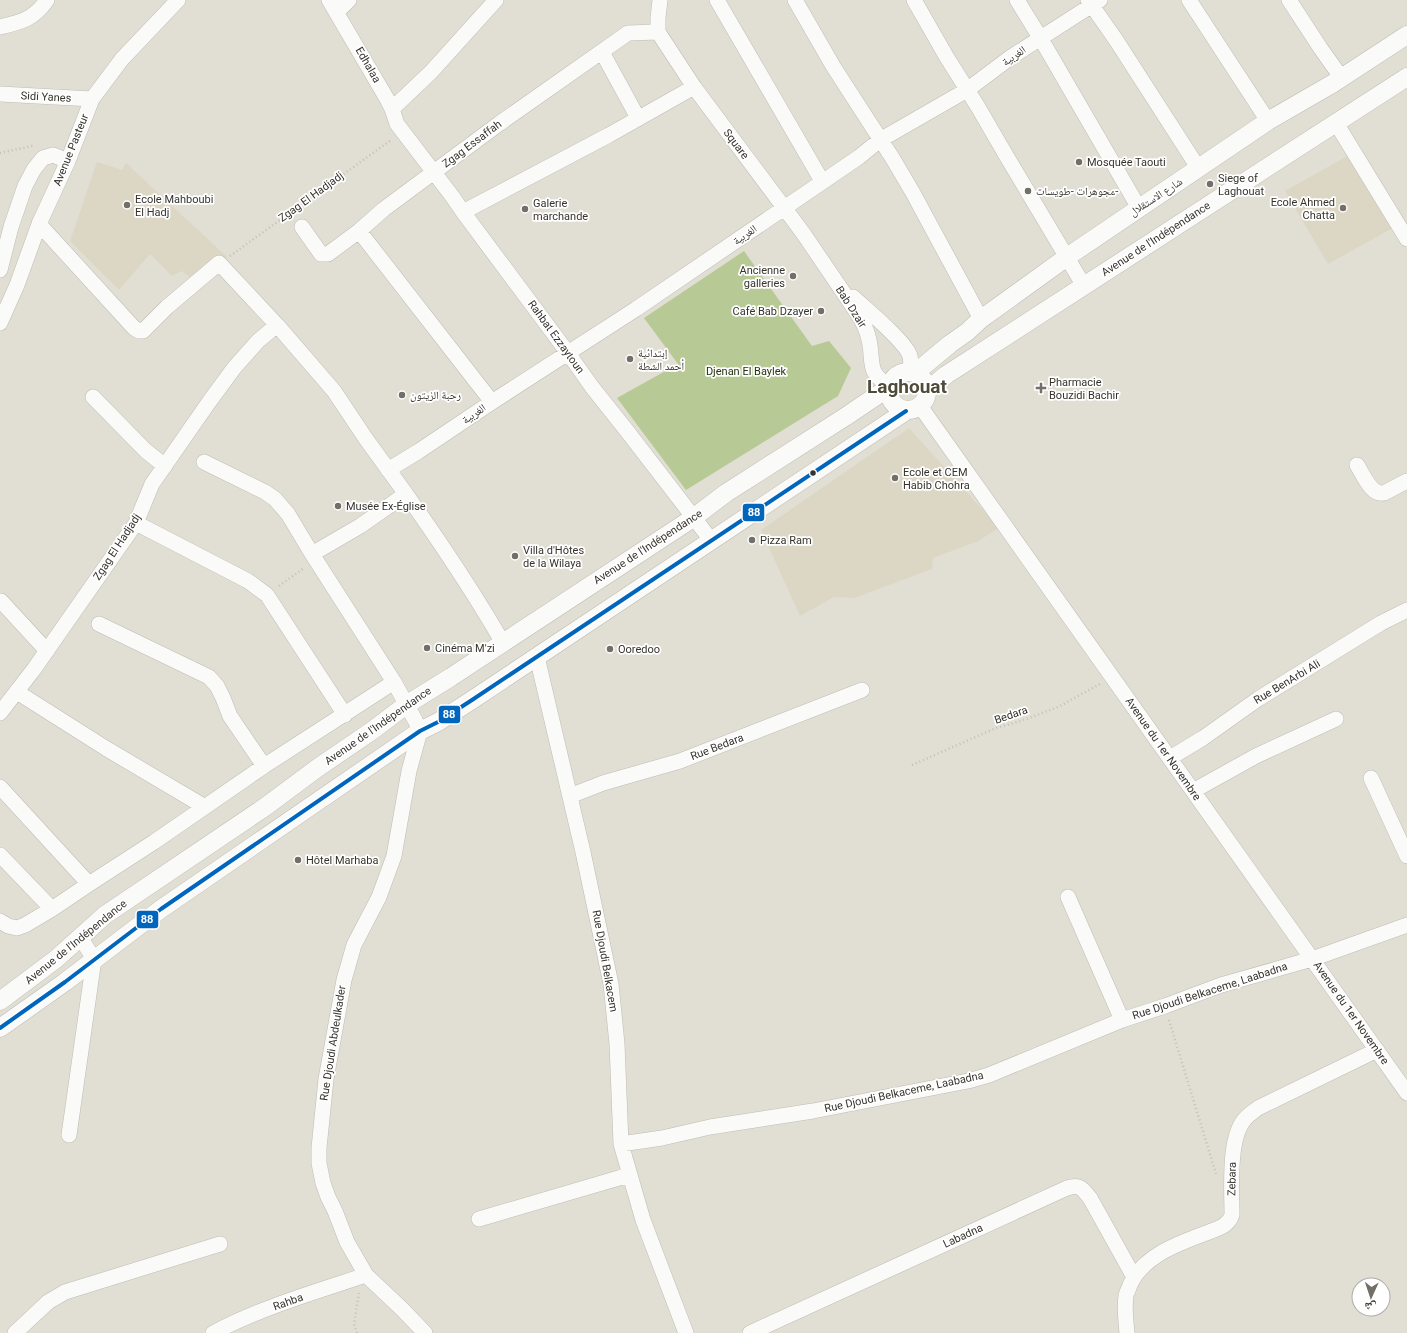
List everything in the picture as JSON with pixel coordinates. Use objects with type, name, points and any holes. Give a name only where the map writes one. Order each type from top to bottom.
[{"type":"main road","name":"شارع الاستقلال","points":[[913,373],[967,332],[981,319],[1067,257],[1268,121],[1332,84],[1341,76],[1407,35]]},
{"type":"main road","name":"Avenue de l'Indépendance","points":[[0,1028],[65,982],[161,909],[420,732],[438,722],[537,657],[918,403],[946,375],[1407,77]]},
{"type":"main road","points":[[889,386],[896,376],[906,372],[913,373]]},
{"type":"main road","name":"Bab Dzair","points":[[889,386],[890,400],[900,409],[918,403],[924,380],[920,376],[913,373]]},
{"type":"main road","name":"Avenue de l'Indépendance","points":[[0,1001],[56,959],[104,915],[265,806],[374,730],[406,705],[693,518],[726,493],[845,417],[889,386]]},
{"type":"street","points":[[0,27],[31,17],[47,0]]},
{"type":"street","name":"Avenue Pasteur","points":[[1,315],[17,285],[39,224],[68,161],[92,99],[122,59],[178,0]]},
{"type":"street","points":[[333,6],[349,0]]},
{"type":"street","points":[[392,109],[431,72],[496,0]]},
{"type":"street","points":[[717,0],[822,181]]},
{"type":"street","points":[[795,0],[833,66],[913,193],[981,319]]},
{"type":"street","points":[[914,0],[1084,286]]},
{"type":"street","points":[[1017,0],[1041,38],[1139,208]]},
{"type":"street","points":[[1189,0],[1268,121]]},
{"type":"street","points":[[1289,0],[1321,49],[1341,76]]},
{"type":"street","points":[[658,32],[660,2]]},
{"type":"street","points":[[1093,2],[1199,169]]},
{"type":"street","name":"الغربية","points":[[388,470],[636,309],[784,209],[822,181],[859,157],[880,140],[967,90],[1011,57],[1093,2]]},
{"type":"street","name":"Edhalaa","points":[[333,6],[392,109],[397,124],[403,131]]},
{"type":"street","name":"Zgag Essaffah","points":[[302,227],[321,254],[328,254],[359,231],[384,209],[500,123],[628,33],[658,32]]},
{"type":"street","name":"Square","points":[[658,32],[694,87],[803,233],[832,278]]},
{"type":"street","points":[[602,52],[638,118]]},
{"type":"street","points":[[463,212],[694,87]]},
{"type":"street","name":"Sidi Yanes","points":[[0,94],[92,99]]},
{"type":"street","points":[[1336,123],[1351,145],[1366,174],[1407,239]]},
{"type":"street","name":"Rahbat Ezzaytoun","points":[[403,131],[435,172],[592,387],[711,540]]},
{"type":"street","points":[[0,270],[11,227],[25,186],[34,169],[43,158],[53,155],[68,161]]},
{"type":"street","points":[[39,224],[123,317],[139,331],[143,331],[166,307],[220,263],[277,325],[334,391],[450,558],[485,610],[503,642]]},
{"type":"street","points":[[359,231],[492,402]]},
{"type":"street","name":"Bab Dzair","points":[[832,278],[899,340],[910,355],[913,373]]},
{"type":"street","name":"Bab Dzair","points":[[832,278],[860,318],[866,330],[875,374],[889,386]]},
{"type":"street","name":"Zgag El Hadjadj","points":[[0,713],[47,651],[136,523],[152,484],[164,466],[234,368],[258,342],[277,325]]},
{"type":"street","points":[[93,397],[146,451],[164,466]]},
{"type":"street","name":"Avenue du 1er Novembre","points":[[918,403],[1407,1093]]},
{"type":"street","points":[[204,462],[265,492],[275,499],[288,514],[313,557],[394,682],[420,732]]},
{"type":"street","points":[[1357,464],[1371,487],[1380,494],[1407,481]]},
{"type":"street","points":[[313,557],[406,494]]},
{"type":"street","points":[[136,523],[248,581],[267,595],[345,715]]},
{"type":"street","points":[[1,601],[47,651]]},
{"type":"street","name":"Rue BenArbi Ali","points":[[1170,758],[1202,738],[1258,699],[1381,623],[1407,610]]},
{"type":"street","points":[[99,624],[209,677],[217,686],[230,716],[264,766]]},
{"type":"street","name":"Rue Djoudi Belkacem","points":[[537,657],[612,984],[617,1044],[621,1144],[643,1220],[686,1333]]},
{"type":"street","points":[[0,921],[8,926],[17,928],[26,925],[205,808],[264,766],[394,682]]},
{"type":"street","name":"Rue Bedara","points":[[570,796],[603,783],[680,761],[862,690]]},
{"type":"street","points":[[17,692],[205,808]]},
{"type":"street","points":[[1193,791],[1256,756],[1336,719]]},
{"type":"street","name":"Rue Djoudi Abdeulkader","points":[[420,732],[409,771],[394,856],[380,897],[354,944],[344,980],[326,1079],[319,1163],[323,1183],[347,1242],[366,1275],[425,1333]]},
{"type":"street","points":[[1371,778],[1407,856]]},
{"type":"street","points":[[0,787],[89,884]]},
{"type":"street","points":[[0,855],[52,909]]},
{"type":"street","points":[[1068,897],[1122,1020]]},
{"type":"street","name":"Rue Djoudi Belkaceme, Laabadna","points":[[621,1144],[662,1138],[710,1127],[814,1111],[968,1081],[989,1075],[1058,1045],[1122,1020],[1221,985],[1312,959],[1407,925]]},
{"type":"street","points":[[69,1135],[94,959],[80,937]]},
{"type":"street","name":"Zebara","points":[[1127,1333],[1126,1296],[1134,1277],[1149,1261],[1180,1244],[1221,1228],[1230,1220],[1232,1215],[1233,1154],[1238,1131],[1243,1121],[1258,1108],[1377,1050]]},
{"type":"street","points":[[479,1219],[629,1175]]},
{"type":"street","name":"Labadna","points":[[750,1333],[1074,1186],[1082,1188],[1090,1198],[1134,1277]]},
{"type":"street","points":[[15,1333],[48,1302],[64,1292],[220,1244]]},
{"type":"street","name":"Rahba","points":[[213,1333],[236,1321],[366,1275]]},
{"type":"path","name":"Zgag El Hadjadj","points":[[220,263],[403,131]]},
{"type":"path","points":[[0,152],[32,146],[53,155]]},
{"type":"path","points":[[267,595],[313,557]]},
{"type":"path","name":"Bedara","points":[[912,765],[996,728],[1058,707],[1112,677]]},
{"type":"path","points":[[1165,1006],[1216,1174]]},
{"type":"path","points":[[357,1333],[354,1324],[359,1294],[366,1275]]},
{"type":"shaded area","name":"Ecole Ahmed Chatta","points":[[1358,150],[1400,224],[1328,264],[1285,191]]},
{"type":"shaded area","name":"Ecole Mahboubi El Hadj","points":[[97,162],[122,170],[126,163],[227,257],[196,283],[182,271],[172,276],[150,254],[119,290],[70,241]]},
{"type":"shaded area","name":"Ecole et CEM Habib Chohra","points":[[909,428],[999,528],[978,541],[933,558],[932,569],[854,598],[834,597],[800,616],[761,530]]},
{"type":"green space","name":"Djenan El Baylek","points":[[744,251],[812,346],[829,341],[851,368],[838,396],[686,490],[617,398],[678,364],[644,318]]},
{"type":"transit line","name":"88","points":[[0,1028],[65,982],[161,909],[420,731],[438,722],[472,700],[906,411]]},
{"type":"place","name":"Mosquée Taouti","points":[[1079,162]]},
{"type":"place","name":"Siege of Laghouat","points":[[1210,184]]},
{"type":"place","name":"مجوهرات -طويسات-","points":[[1028,191]]},
{"type":"place","name":"Ecole Mahboubi El Hadj","points":[[127,205]]},
{"type":"place","name":"Ecole Ahmed Chatta","points":[[1343,208]]},
{"type":"place","name":"Galerie marchande","points":[[525,209]]},
{"type":"place","name":"Ancienne galleries","points":[[793,276]]},
{"type":"place","name":"Café Bab Dzayer","points":[[821,311]]},
{"type":"place","name":"إبتدائية أحمد الشطة","points":[[630,359]]},
{"type":"place","name":"Pharmacie Bouzidi Bachir","points":[[1041,388]]},
{"type":"place","name":"رحبة الزيتون","points":[[402,395]]},
{"type":"place","name":"Ecole et CEM Habib Chohra","points":[[895,478]]},
{"type":"place","name":"Musée Ex-Église","points":[[338,506]]},
{"type":"place","name":"Pizza Ram","points":[[752,540]]},
{"type":"place","name":"Villa d'Hôtes de la Wilaya","points":[[515,556]]},
{"type":"place","name":"Cinéma M'zi","points":[[427,648]]},
{"type":"place","name":"Ooredoo","points":[[610,649]]},
{"type":"place","name":"Hôtel Marhaba","points":[[298,860]]},
{"type":"district","name":"Laghouat","points":[[907,386]]}]
